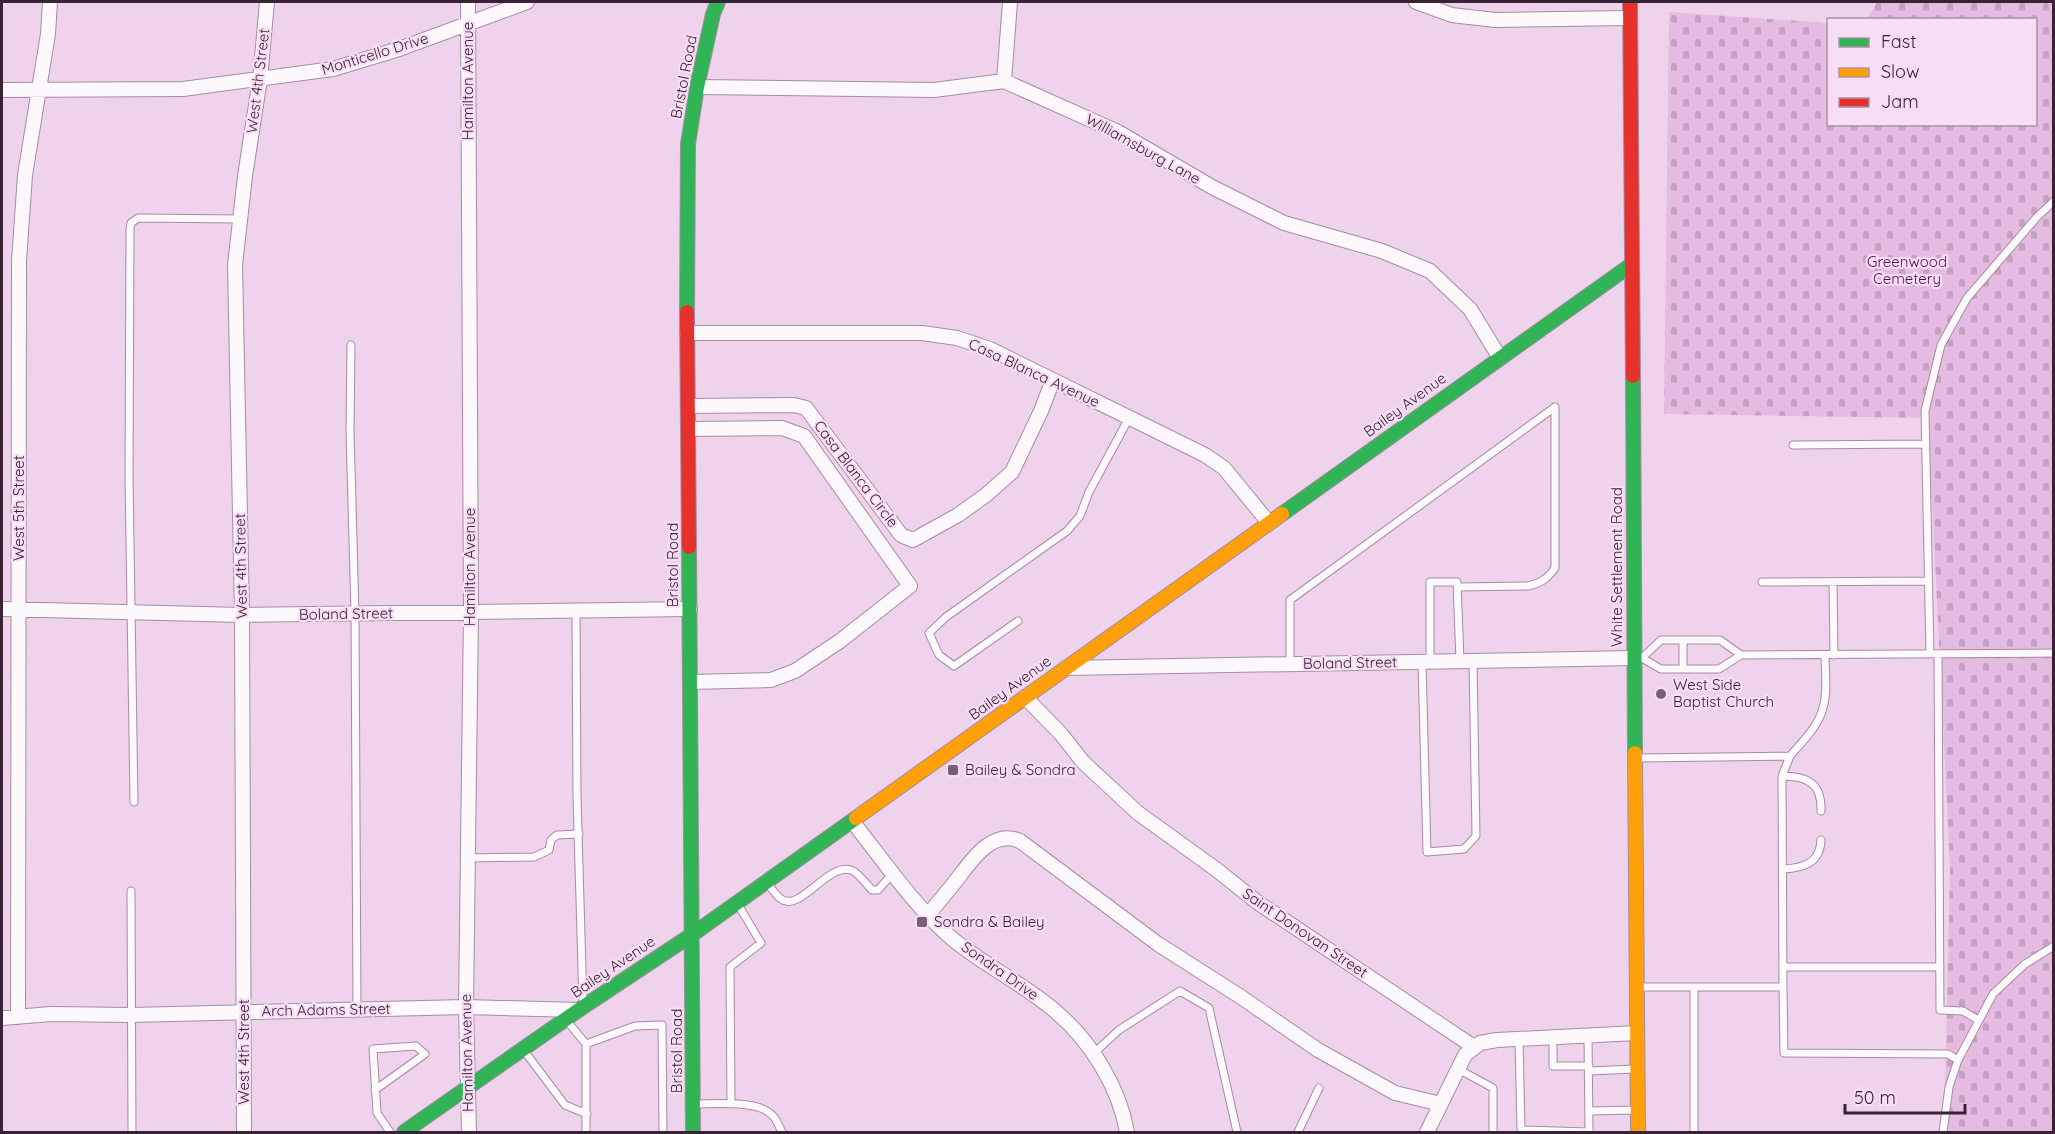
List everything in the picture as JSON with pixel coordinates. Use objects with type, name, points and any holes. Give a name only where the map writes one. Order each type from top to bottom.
[{"type":"street","name":"West 5th Street","points":[[18,1017],[19,261],[25,175],[48,34],[50,2]]},
{"type":"street","name":"West 4th Street","points":[[244,1132],[242,615],[235,265],[245,176],[260,79],[267,2]]},
{"type":"street","name":"Hamilton Avenue","points":[[468,2],[471,612],[466,1006],[469,1132]]},
{"type":"street","name":"Monticello Drive","points":[[2,90],[183,89],[333,69],[399,49],[527,2]]},
{"type":"street","name":"Bristol Road","points":[[693,1132],[687,333],[688,144],[712,14],[718,2]]},
{"type":"street","points":[[697,87],[934,90],[1004,81],[1010,2]]},
{"type":"street","points":[[1417,2],[1452,15],[1495,20],[1630,18]]},
{"type":"street","name":"White Settlement Road","points":[[1630,2],[1631,265],[1638,658],[1635,758],[1638,1132]]},
{"type":"street","name":"Williamsburg Lane","points":[[1004,81],[1118,132],[1212,187],[1284,223],[1382,251],[1430,271],[1470,309],[1500,358]]},
{"type":"street","name":"Bailey Avenue","points":[[404,1132],[581,1008],[737,903],[1631,265]]},
{"type":"street","name":"Casa Blanca Avenue","points":[[687,333],[922,333],[957,338],[990,349],[1205,455],[1224,468],[1269,523]]},
{"type":"street","name":"Casa Blanca Circle","points":[[688,406],[794,405],[806,408],[901,535],[913,540],[958,515],[1012,472],[1053,380]]},
{"type":"street","points":[[688,429],[782,428],[804,436],[910,586],[840,641],[795,671],[771,680],[690,682]]},
{"type":"street","name":"Boland Street","points":[[2,609],[242,615],[690,609]]},
{"type":"street","name":"Boland Street","points":[[1065,668],[1638,658]]},
{"type":"street","name":"Saint Donovan Street","points":[[1025,697],[1061,734],[1083,762],[1138,813],[1257,902],[1474,1047]]},
{"type":"street","name":"Sondra Drive","points":[[852,821],[928,915],[951,937],[1054,1010],[1078,1034],[1117,1094],[1128,1132]]},
{"type":"street","points":[[928,915],[979,851],[995,840],[1012,837],[1158,944],[1318,1050],[1395,1093],[1441,1104]]},
{"type":"street","name":"Arch Adams Street","points":[[2,1018],[51,1014],[131,1015],[466,1006],[581,1008]]},
{"type":"street","points":[[1427,1132],[1465,1055],[1480,1043],[1637,1033]]},
{"type":"lane","points":[[1978,1020],[1963,1011],[1940,1010],[1934,654],[1928,581],[1925,411],[1941,345],[1967,298],[2037,217],[2054,201]]},
{"type":"lane","points":[[134,802],[130,229],[138,218],[240,219]]},
{"type":"lane","points":[[351,345],[357,1009]]},
{"type":"lane","points":[[1290,664],[1290,600],[1555,407],[1555,568],[1547,579],[1539,584],[1458,587]]},
{"type":"lane","points":[[1018,621],[954,666],[939,655],[929,633],[946,617],[1067,531],[1080,516],[1089,492],[1129,418]]},
{"type":"lane","points":[[1793,445],[1925,444]]},
{"type":"lane","points":[[1762,582],[1928,581]]},
{"type":"lane","points":[[1430,582],[1457,582],[1466,661],[1476,836],[1464,849],[1427,852],[1426,662],[1430,582]]},
{"type":"lane","points":[[1833,582],[1834,655]]},
{"type":"lane","points":[[576,611],[581,1008]]},
{"type":"lane","points":[[1741,655],[1720,640],[1661,640],[1638,658],[1661,669],[1719,669],[1741,655],[2054,653]]},
{"type":"lane","points":[[1683,640],[1683,669]]},
{"type":"lane","points":[[1825,655],[1824,708],[1819,719],[1790,756],[1782,776],[1784,1053],[1948,1054],[1958,1060]]},
{"type":"lane","points":[[1635,758],[1790,756]]},
{"type":"lane","points":[[1782,776],[1800,776],[1809,781],[1817,791],[1821,811]]},
{"type":"lane","points":[[468,858],[534,858],[549,850],[551,840],[557,835],[579,834]]},
{"type":"lane","points":[[1783,868],[1801,868],[1810,864],[1817,856],[1821,840]]},
{"type":"lane","points":[[766,882],[781,900],[788,902],[797,900],[840,870],[850,870],[857,874],[872,890],[878,890],[893,873]]},
{"type":"lane","points":[[131,891],[132,1132]]},
{"type":"lane","points":[[731,1104],[730,967],[761,943],[737,903]]},
{"type":"lane","points":[[1943,1132],[1949,1087],[1958,1060],[1993,994],[2025,964],[2054,946]]},
{"type":"lane","points":[[1783,967],[1940,967]]},
{"type":"lane","points":[[1637,987],[1783,987]]},
{"type":"lane","points":[[1694,987],[1694,1132]]},
{"type":"lane","points":[[1093,1054],[1119,1030],[1180,991],[1209,1008],[1237,1132]]},
{"type":"lane","points":[[566,1019],[586,1044],[586,1132]]},
{"type":"lane","points":[[586,1044],[635,1026],[662,1025],[663,1132]]},
{"type":"lane","points":[[1519,1039],[1521,1130],[1589,1132],[1588,1036]]},
{"type":"lane","points":[[1553,1037],[1553,1066],[1637,1069]]},
{"type":"lane","points":[[375,1090],[425,1054],[416,1046],[373,1049],[375,1090],[377,1113],[390,1132]]},
{"type":"lane","points":[[523,1049],[565,1106],[586,1114]]},
{"type":"lane","points":[[1458,1069],[1492,1088],[1493,1132]]},
{"type":"lane","points":[[1298,1132],[1319,1088]]},
{"type":"lane","points":[[693,1104],[731,1104],[764,1108],[773,1116],[782,1132]]},
{"type":"lane","points":[[1589,1111],[1638,1110]]},
{"type":"green space","name":"Greenwood Cemetery","points":[[1877,2],[2053,2],[2053,1132],[1944,1132],[1950,869],[1928,418],[1664,414],[1669,12],[1827,23],[1827,126],[2037,126],[2037,18],[1868,18]]},
{"type":"traffic: fast","points":[[687,312],[688,144],[697,87],[713,14],[718,2]]},
{"type":"traffic: fast","points":[[1282,514],[1631,265]]},
{"type":"traffic: fast","points":[[1633,376],[1635,753]]},
{"type":"traffic: fast","points":[[689,547],[693,1132]]},
{"type":"traffic: fast","points":[[404,1132],[583,1007],[693,934],[856,818]]},
{"type":"traffic: slow","points":[[856,818],[1282,514]]},
{"type":"traffic: slow","points":[[1635,753],[1638,1132]]},
{"type":"traffic: jam","points":[[1630,2],[1633,376]]},
{"type":"traffic: jam","points":[[687,312],[689,547]]},
{"type":"place","name":"West Side Baptist Church","points":[[1661,694]]},
{"type":"place","name":"Bailey & Sondra","points":[[953,770]]},
{"type":"place","name":"Sondra & Bailey","points":[[922,922]]}]
